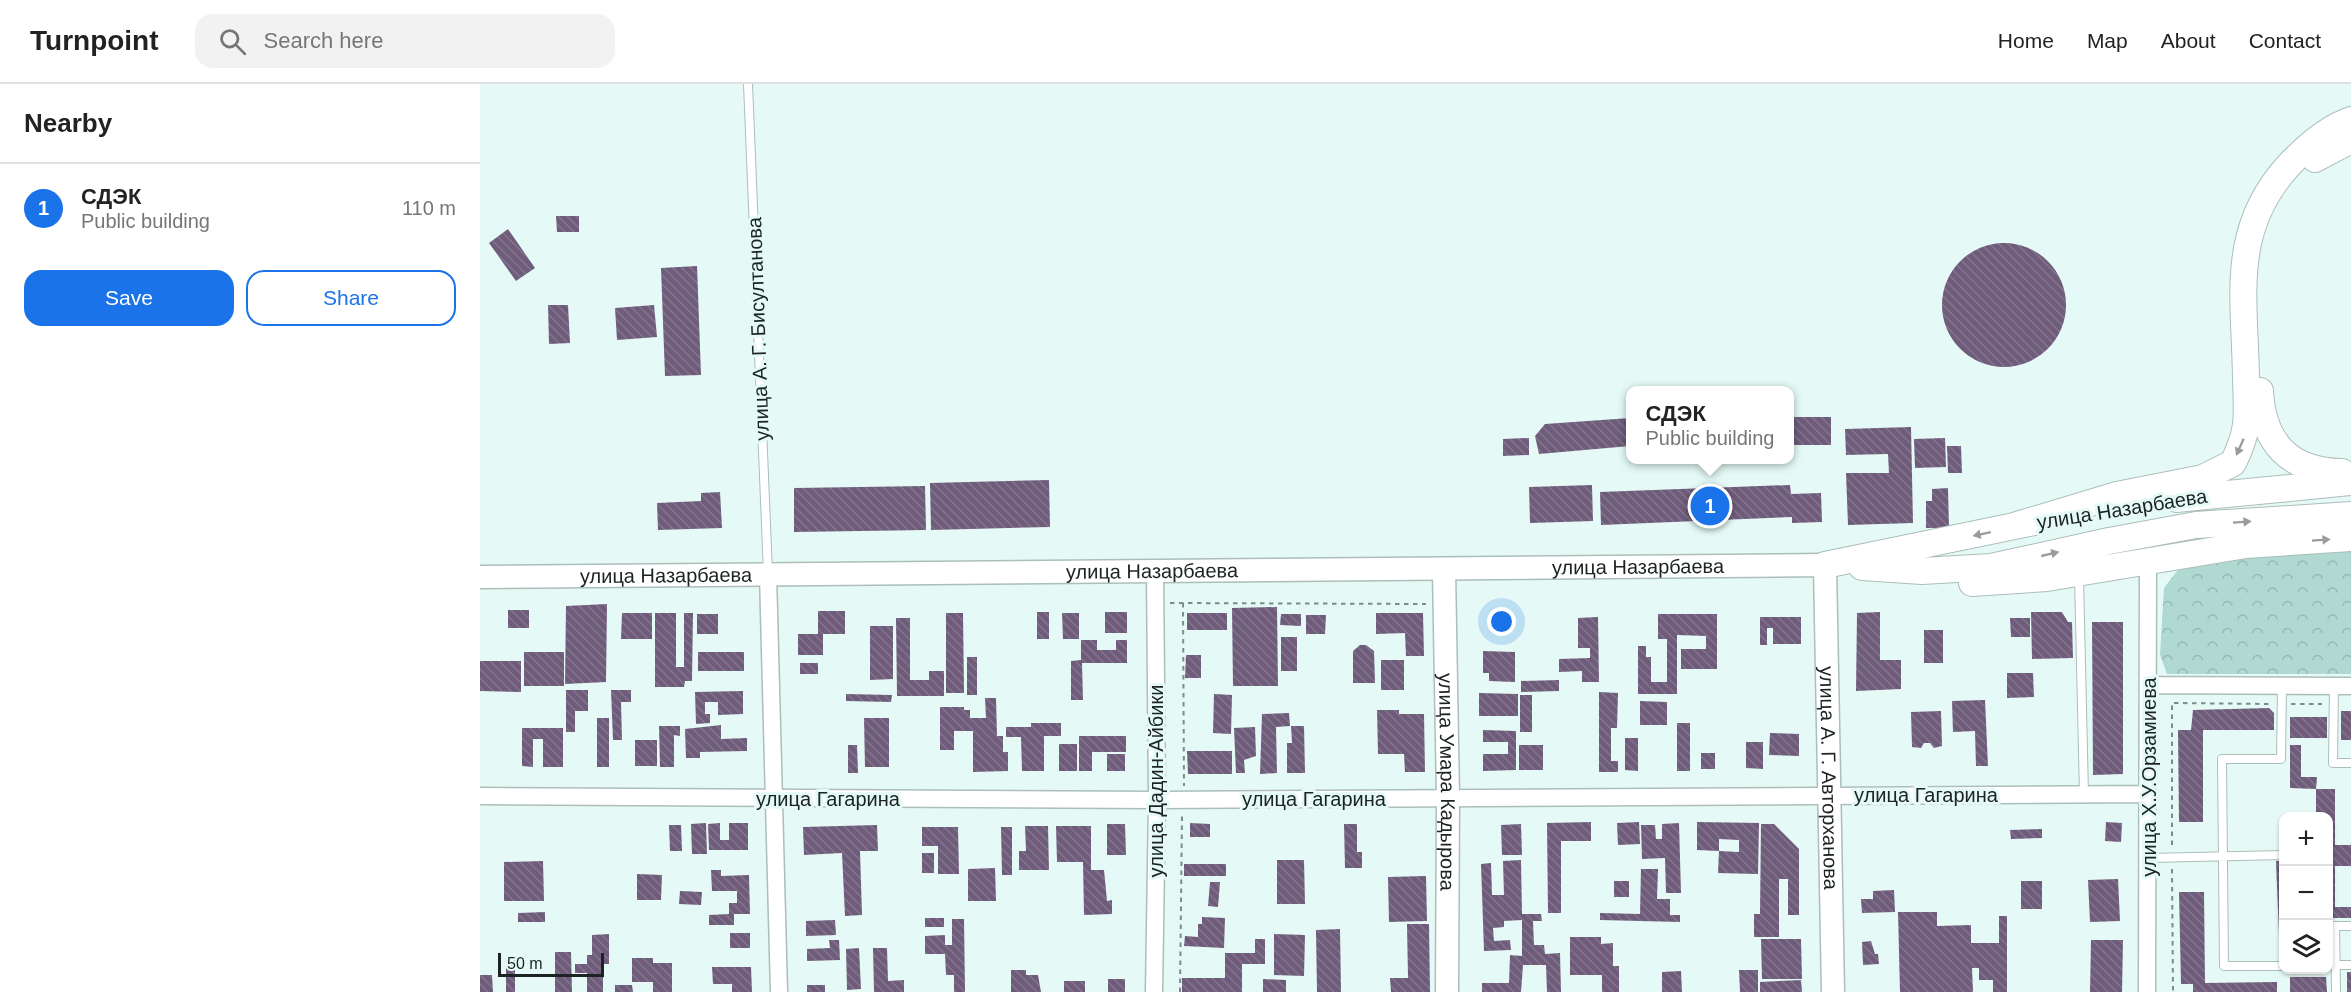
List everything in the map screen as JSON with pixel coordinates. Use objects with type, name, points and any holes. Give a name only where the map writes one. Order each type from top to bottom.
[{"type":"main road","points":[[2017,525],[2117,495],[2203,478],[2233,463],[2247,431],[2243,274],[2246,242],[2263,197],[2286,169],[2303,150],[2340,124],[2351,120]]},
{"type":"main road","points":[[2351,140],[2310,162],[2290,185],[2273,212],[2259,256],[2260,386],[2262,414],[2267,431],[2277,446],[2295,461],[2328,472],[2351,472]]},
{"type":"main road","name":"улица Назарбаева","points":[[1825,565],[2017,525],[2174,499],[2351,482]]},
{"type":"main road","name":"улица Назарбаева","points":[[480,577],[1825,565],[1922,571],[1991,567],[2196,525],[2351,515]]},
{"type":"main road","points":[[1889,569],[1962,583],[2022,581],[2246,545],[2351,538]]},
{"type":"main road","name":"улица А. Г. Авторханова","points":[[1825,565],[1833,992]]},
{"type":"main road","name":"улица Умара Кадырова","points":[[1444,570],[1448,798],[1447,992]]},
{"type":"street","name":"улица Х.У.Орзамиева","points":[[2147,992],[2148,561]]},
{"type":"street","name":"улица Дадин-Айбики","points":[[1154,992],[1157,800],[1155,570]]},
{"type":"street","points":[[768,574],[779,992]]},
{"type":"street","points":[[2149,686],[2351,686]]},
{"type":"street","name":"улица Гагарина","points":[[480,795],[773,799],[1157,800],[2149,794]]},
{"type":"lane","name":"улица А. Г. Бисултанова","points":[[748,84],[768,574]]},
{"type":"lane","points":[[2079,573],[2084,795]]},
{"type":"lane","points":[[2279,966],[2224,966],[2222,759],[2281,759],[2282,686]]},
{"type":"lane","points":[[2334,686],[2333,763],[2351,763]]},
{"type":"lane","points":[[2148,858],[2279,855]]},
{"type":"lane","points":[[2333,952],[2335,926],[2351,926]]},
{"type":"lane","points":[[2333,965],[2351,965]]},
{"type":"lane","points":[[2333,972],[2336,992]]},
{"type":"path","points":[[1155,603],[1444,604]]},
{"type":"path","points":[[2174,992],[2172,703],[2334,704]]},
{"type":"green space","points":[[2351,550],[2351,674],[2167,674],[2160,655],[2164,588],[2184,562],[2253,551]]},
{"type":"building","points":[[556,216],[579,216],[579,232],[557,232]]},
{"type":"building","points":[[508,229],[535,268],[516,281],[489,243]]},
{"type":"building","points":[[2004,243],[2028,247],[2048,261],[2062,281],[2066,305],[2062,329],[2048,349],[2028,363],[2004,367],[1980,363],[1960,349],[1946,329],[1942,305],[1946,281],[1960,261],[1980,247]]},
{"type":"building","points":[[697,266],[701,375],[665,376],[661,268]]},
{"type":"building","points":[[548,305],[568,305],[570,343],[549,344]]},
{"type":"building","points":[[654,305],[657,337],[617,340],[615,308]]},
{"type":"building","points":[[1794,417],[1831,417],[1831,445],[1794,445]]},
{"type":"building","points":[[1626,418],[1626,446],[1539,454],[1535,436],[1545,424]]},
{"type":"building","points":[[1911,427],[1913,523],[1848,525],[1846,473],[1889,473],[1888,454],[1846,455],[1845,429]]},
{"type":"building","points":[[1529,438],[1529,455],[1503,456],[1503,439]]},
{"type":"building","points":[[1945,438],[1946,467],[1915,468],[1914,439]]},
{"type":"building","points":[[1947,446],[1961,446],[1962,473],[1948,473]]},
{"type":"building","points":[[1049,480],[1050,527],[931,530],[930,483]]},
{"type":"building","points":[[1592,485],[1593,521],[1530,523],[1529,487]]},
{"type":"building","points":[[1790,485],[1791,494],[1821,493],[1822,522],[1792,523],[1792,517],[1601,525],[1600,492]]},
{"type":"building","points":[[925,486],[926,530],[794,532],[794,488]]},
{"type":"building","points":[[1948,488],[1949,528],[1926,528],[1926,501],[1932,501],[1932,489]]},
{"type":"building","points":[[720,492],[722,528],[658,530],[657,503],[701,501],[701,493]]},
{"type":"building","points":[[607,604],[606,682],[565,684],[566,606]]},
{"type":"building","points":[[1277,607],[1278,686],[1233,686],[1232,608]]},
{"type":"building","points":[[508,610],[529,610],[529,628],[508,628]]},
{"type":"building","points":[[818,611],[845,611],[845,634],[823,634],[823,655],[798,655],[798,634],[818,634]]},
{"type":"building","points":[[1037,612],[1049,612],[1049,639],[1037,639]]},
{"type":"building","points":[[1105,612],[1127,612],[1127,633],[1105,633]]},
{"type":"building","points":[[1880,612],[1880,660],[1901,660],[1901,689],[1856,691],[1857,613]]},
{"type":"building","points":[[2031,612],[2062,612],[2068,622],[2072,622],[2073,658],[2032,659]]},
{"type":"building","points":[[622,613],[652,613],[652,639],[621,639]]},
{"type":"building","points":[[655,613],[676,613],[676,667],[684,667],[684,613],[693,613],[692,681],[685,681],[684,687],[655,687]]},
{"type":"building","points":[[946,613],[963,613],[964,693],[946,693]]},
{"type":"building","points":[[1062,613],[1079,613],[1079,639],[1063,639]]},
{"type":"building","points":[[1187,613],[1227,613],[1227,630],[1187,630]]},
{"type":"building","points":[[1376,613],[1423,613],[1424,656],[1406,656],[1405,633],[1376,634]]},
{"type":"building","points":[[697,614],[718,614],[718,634],[697,634]]},
{"type":"building","points":[[1281,614],[1301,614],[1301,626],[1280,625]]},
{"type":"building","points":[[1658,614],[1717,614],[1717,669],[1681,669],[1681,649],[1706,649],[1706,636],[1677,635],[1677,694],[1638,694],[1638,646],[1646,646],[1646,657],[1651,657],[1651,682],[1667,682],[1667,639],[1658,639]]},
{"type":"building","points":[[1306,615],[1326,615],[1325,634],[1306,634]]},
{"type":"building","points":[[1598,617],[1599,682],[1582,682],[1582,671],[1559,672],[1559,659],[1590,658],[1590,648],[1578,648],[1578,618]]},
{"type":"building","points":[[1760,617],[1801,617],[1801,644],[1773,644],[1773,628],[1767,628],[1767,645],[1760,645]]},
{"type":"building","points":[[896,618],[910,618],[910,680],[929,680],[929,671],[944,671],[944,696],[897,696]]},
{"type":"building","points":[[2010,618],[2030,618],[2030,637],[2011,637]]},
{"type":"building","points":[[2092,622],[2123,622],[2123,774],[2093,775]]},
{"type":"building","points":[[870,626],[893,626],[893,679],[870,680]]},
{"type":"building","points":[[1924,630],[1943,630],[1943,663],[1924,663]]},
{"type":"building","points":[[1281,637],[1297,637],[1297,671],[1281,671]]},
{"type":"building","points":[[1081,640],[1097,640],[1097,650],[1116,650],[1116,640],[1127,640],[1127,663],[1082,663],[1083,700],[1071,700],[1071,661],[1081,660]]},
{"type":"building","points":[[1360,645],[1366,645],[1374,651],[1375,683],[1353,683],[1353,651]]},
{"type":"building","points":[[1483,651],[1515,652],[1515,682],[1489,681],[1489,673],[1483,673]]},
{"type":"building","points":[[524,652],[564,652],[564,686],[524,686]]},
{"type":"building","points":[[698,652],[744,652],[744,671],[698,671]]},
{"type":"building","points":[[1186,655],[1201,655],[1201,678],[1185,678]]},
{"type":"building","points":[[967,657],[977,657],[977,695],[967,695]]},
{"type":"building","points":[[1381,660],[1404,660],[1404,690],[1381,690]]},
{"type":"building","points":[[480,661],[521,661],[521,692],[480,691]]},
{"type":"building","points":[[800,663],[818,663],[818,674],[800,674]]},
{"type":"building","points":[[2007,673],[2033,673],[2034,697],[2007,698]]},
{"type":"building","points":[[1559,680],[1559,691],[1521,692],[1521,681]]},
{"type":"building","points":[[566,690],[588,690],[588,711],[575,711],[575,732],[566,732]]},
{"type":"building","points":[[611,690],[631,690],[631,702],[621,702],[622,740],[613,740]]},
{"type":"building","points":[[743,691],[743,714],[718,715],[718,702],[705,702],[705,714],[710,714],[710,723],[696,724],[695,692]]},
{"type":"building","points":[[1599,692],[1618,693],[1617,728],[1611,728],[1611,761],[1618,761],[1618,772],[1599,772]]},
{"type":"building","points":[[1479,693],[1518,694],[1518,716],[1479,716]]},
{"type":"building","points":[[846,694],[892,695],[891,702],[846,701]]},
{"type":"building","points":[[1214,694],[1232,695],[1231,734],[1213,733]]},
{"type":"building","points":[[1520,695],[1532,695],[1532,732],[1520,732]]},
{"type":"building","points":[[985,698],[996,698],[997,736],[1003,736],[1003,752],[1008,752],[1008,771],[973,772],[973,731],[954,731],[954,750],[940,750],[940,707],[964,707],[964,710],[970,710],[970,718],[986,718]]},
{"type":"building","points":[[1985,700],[1988,766],[1976,766],[1975,731],[1953,732],[1952,701]]},
{"type":"building","points":[[1640,701],[1667,702],[1667,725],[1640,725]]},
{"type":"building","points":[[2269,708],[2274,713],[2274,730],[2203,730],[2203,822],[2179,822],[2178,730],[2191,730],[2193,710]]},
{"type":"building","points":[[1377,710],[1399,710],[1399,714],[1424,714],[1425,772],[1405,772],[1404,754],[1378,754]]},
{"type":"building","points":[[1941,711],[1942,746],[1934,748],[1930,743],[1924,743],[1921,748],[1912,747],[1911,712]]},
{"type":"building","points":[[2341,711],[2351,711],[2351,740],[2341,740]]},
{"type":"building","points":[[1289,713],[1290,726],[1276,727],[1277,773],[1260,774],[1262,714]]},
{"type":"building","points":[[2290,717],[2327,717],[2327,738],[2290,738]]},
{"type":"building","points":[[597,718],[609,718],[609,767],[597,767]]},
{"type":"building","points":[[864,718],[889,718],[889,767],[865,767]]},
{"type":"building","points":[[1031,723],[1061,723],[1061,736],[1044,736],[1044,771],[1022,771],[1021,737],[1006,737],[1006,727],[1031,727]]},
{"type":"building","points":[[1677,723],[1690,723],[1690,771],[1677,771]]},
{"type":"building","points":[[721,725],[721,739],[747,738],[747,751],[700,752],[700,758],[686,758],[685,729]]},
{"type":"building","points":[[659,726],[680,726],[680,736],[674,735],[674,767],[660,767]]},
{"type":"building","points":[[1291,726],[1304,726],[1305,773],[1287,773],[1287,743],[1292,743]]},
{"type":"building","points":[[1255,727],[1256,756],[1244,760],[1245,773],[1236,773],[1234,728]]},
{"type":"building","points":[[522,728],[563,728],[563,767],[543,767],[543,739],[533,739],[533,767],[522,766]]},
{"type":"building","points":[[1483,730],[1516,731],[1516,770],[1483,771],[1483,754],[1508,754],[1508,742],[1483,742]]},
{"type":"building","points":[[1770,733],[1799,734],[1799,756],[1769,755]]},
{"type":"building","points":[[1079,736],[1126,736],[1126,752],[1092,752],[1092,771],[1079,771]]},
{"type":"building","points":[[1625,738],[1638,738],[1638,771],[1625,770]]},
{"type":"building","points":[[635,740],[657,740],[657,766],[635,766]]},
{"type":"building","points":[[1746,742],[1763,742],[1763,769],[1746,768]]},
{"type":"building","points":[[1059,744],[1077,744],[1077,771],[1059,771]]},
{"type":"building","points":[[848,745],[857,745],[858,773],[848,773]]},
{"type":"building","points":[[1519,745],[1543,745],[1543,770],[1519,770]]},
{"type":"building","points":[[2290,745],[2301,745],[2301,777],[2317,777],[2316,789],[2290,788]]},
{"type":"building","points":[[1187,751],[1232,751],[1232,774],[1188,774]]},
{"type":"building","points":[[1701,753],[1715,753],[1715,769],[1701,769]]},
{"type":"building","points":[[1107,754],[1125,754],[1125,771],[1107,771]]},
{"type":"building","points":[[2316,789],[2335,789],[2335,845],[2351,845],[2351,866],[2335,866],[2335,907],[2351,907],[2351,918],[2333,918],[2333,812],[2316,812]]},
{"type":"building","points":[[1591,822],[1591,841],[1561,841],[1561,913],[1548,913],[1547,823]]},
{"type":"building","points":[[1639,822],[1640,844],[1618,845],[1617,823]]},
{"type":"building","points":[[1697,822],[1759,823],[1758,874],[1718,873],[1719,851],[1697,850]],"holes":[[[1719,839],[1739,840],[1739,852],[1719,851]]]},
{"type":"building","points":[[2106,822],[2122,823],[2121,842],[2105,841]]},
{"type":"building","points":[[706,823],[707,854],[692,854],[691,824]]},
{"type":"building","points":[[720,823],[720,840],[729,840],[729,823],[748,823],[748,850],[709,850],[708,824]]},
{"type":"building","points":[[1190,823],[1210,824],[1210,837],[1190,837]]},
{"type":"building","points":[[1679,823],[1681,893],[1666,893],[1665,858],[1642,859],[1641,825],[1655,825],[1656,839],[1662,839],[1662,824]]},
{"type":"building","points":[[1107,824],[1125,824],[1126,855],[1107,855]]},
{"type":"building","points":[[1344,824],[1357,824],[1357,852],[1362,852],[1362,868],[1345,868]]},
{"type":"building","points":[[1521,824],[1522,855],[1502,855],[1501,825]]},
{"type":"building","points":[[1761,824],[1774,824],[1799,849],[1799,915],[1788,915],[1788,879],[1779,879],[1779,937],[1754,937],[1754,914],[1760,914]]},
{"type":"building","points":[[669,825],[681,825],[682,851],[670,851]]},
{"type":"building","points":[[877,825],[878,851],[860,851],[862,915],[845,916],[842,853],[804,855],[803,827]]},
{"type":"building","points":[[1025,826],[1048,826],[1049,870],[1019,870],[1019,851],[1026,851]]},
{"type":"building","points":[[1056,826],[1091,826],[1091,870],[1104,870],[1107,901],[1112,900],[1112,914],[1084,915],[1083,862],[1057,862]]},
{"type":"building","points":[[922,827],[958,827],[959,874],[938,874],[938,846],[922,846]]},
{"type":"building","points":[[1001,827],[1012,827],[1012,875],[1002,875]]},
{"type":"building","points":[[2042,829],[2042,838],[2011,839],[2010,830]]},
{"type":"building","points":[[922,853],[934,853],[934,873],[922,873]]},
{"type":"building","points":[[1277,860],[1304,860],[1305,904],[1277,904]]},
{"type":"building","points":[[1521,860],[1522,914],[1541,914],[1542,921],[1533,921],[1534,945],[1544,945],[1545,954],[1560,953],[1561,992],[1547,992],[1546,965],[1523,965],[1521,992],[1482,992],[1482,983],[1509,983],[1510,955],[1522,956],[1522,920],[1504,921],[1504,927],[1493,928],[1494,941],[1510,940],[1511,950],[1484,951],[1481,864],[1491,863],[1492,895],[1504,895],[1503,861]]},
{"type":"building","points":[[543,861],[544,901],[504,901],[504,862]]},
{"type":"building","points":[[2276,861],[2279,861],[2279,934]]},
{"type":"building","points":[[1184,864],[1226,864],[1226,876],[1184,876]]},
{"type":"building","points":[[995,868],[996,901],[968,901],[968,869]]},
{"type":"building","points":[[1641,869],[1658,869],[1657,899],[1670,899],[1670,915],[1680,915],[1680,922],[1600,920],[1600,913],[1640,914]]},
{"type":"building","points":[[711,870],[721,870],[721,876],[749,875],[750,914],[734,914],[734,925],[709,925],[709,915],[729,914],[729,903],[737,903],[737,891],[712,891]]},
{"type":"building","points":[[637,874],[662,875],[661,900],[637,900]]},
{"type":"building","points":[[1426,876],[1427,921],[1389,922],[1388,877]]},
{"type":"building","points":[[2118,879],[2120,921],[2090,922],[2088,880]]},
{"type":"building","points":[[1614,881],[1629,881],[1629,897],[1614,897]]},
{"type":"building","points":[[2021,881],[2042,881],[2042,909],[2021,909]]},
{"type":"building","points":[[1210,882],[1220,882],[1218,907],[1208,906]]},
{"type":"building","points":[[1894,890],[1895,912],[1862,913],[1861,899],[1873,899],[1873,891]]},
{"type":"building","points":[[680,891],[702,892],[701,905],[679,904]]},
{"type":"building","points":[[2179,892],[2204,892],[2205,983],[2277,982],[2277,992],[2193,992],[2193,984],[2181,984]]},
{"type":"building","points":[[545,912],[545,922],[518,922],[518,913]]},
{"type":"building","points":[[1898,912],[1937,912],[1937,926],[1971,925],[1971,943],[1999,943],[1999,916],[2007,916],[2007,992],[1993,992],[1993,980],[1979,980],[1979,968],[1972,968],[1973,992],[1900,992]]},
{"type":"building","points":[[1202,917],[1225,918],[1224,948],[1184,946],[1185,936],[1198,937],[1198,924],[1202,924]]},
{"type":"building","points":[[925,918],[944,918],[944,927],[925,927]]},
{"type":"building","points":[[952,919],[964,919],[965,992],[954,992],[954,975],[946,975],[945,954],[925,954],[925,936],[945,935],[945,945],[952,945]]},
{"type":"building","points":[[835,920],[836,935],[806,936],[806,921]]},
{"type":"building","points":[[1407,924],[1429,924],[1430,992],[1391,992],[1390,978],[1408,978]]},
{"type":"building","points":[[1340,929],[1341,992],[1317,992],[1316,930]]},
{"type":"building","points":[[730,933],[750,933],[750,948],[730,948]]},
{"type":"building","points":[[609,934],[609,964],[603,964],[603,992],[587,992],[587,973],[575,973],[575,964],[587,964],[587,955],[592,955],[592,935]]},
{"type":"building","points":[[1274,934],[1305,935],[1304,976],[1274,975]]},
{"type":"building","points":[[1570,937],[1601,937],[1601,944],[1613,943],[1613,966],[1619,966],[1619,992],[1602,992],[1602,975],[1570,975]]},
{"type":"building","points":[[1255,939],[1265,939],[1265,964],[1242,964],[1242,992],[1182,992],[1182,978],[1225,978],[1225,953],[1255,953]]},
{"type":"building","points":[[1761,939],[1801,939],[1802,979],[1762,979]]},
{"type":"building","points":[[829,940],[839,940],[840,960],[807,961],[807,949],[830,948]]},
{"type":"building","points":[[2091,940],[2123,940],[2122,992],[2090,992]]},
{"type":"building","points":[[1871,941],[1875,954],[1878,954],[1879,964],[1863,965],[1862,942]]},
{"type":"building","points":[[859,948],[861,989],[847,990],[846,949]]},
{"type":"building","points":[[873,948],[887,948],[888,981],[904,980],[904,992],[874,992]]},
{"type":"building","points":[[555,952],[571,952],[572,992],[555,992]]},
{"type":"building","points":[[632,958],[653,958],[653,963],[672,963],[672,992],[653,992],[653,982],[632,982]]},
{"type":"building","points":[[506,960],[515,960],[515,992],[506,992]]},
{"type":"building","points":[[712,967],[751,967],[752,992],[732,992],[732,984],[713,984]]},
{"type":"building","points":[[1011,970],[1026,970],[1026,975],[1038,975],[1041,992],[1011,992]]},
{"type":"building","points":[[1739,970],[1758,970],[1758,992],[1740,992]]},
{"type":"building","points":[[1681,971],[1682,992],[1662,992],[1662,972]]},
{"type":"building","points":[[2347,972],[2351,972],[2351,992],[2347,992]]},
{"type":"building","points":[[480,975],[492,975],[493,992],[480,992]]},
{"type":"building","points":[[2290,977],[2326,977],[2327,992],[2290,992]]},
{"type":"building","points":[[1108,979],[1125,979],[1125,992],[1108,992]]},
{"type":"building","points":[[1263,979],[1286,980],[1286,992],[1263,992]]},
{"type":"building","points":[[1801,980],[1802,992],[1760,992],[1760,982]]},
{"type":"building","points":[[1064,981],[1085,981],[1085,992],[1064,992]]},
{"type":"building","points":[[615,985],[632,985],[633,992],[615,992]]},
{"type":"building","points":[[807,985],[825,985],[825,992],[807,992]]},
{"type":"place","name":"СДЭК","points":[[1710,506]]}]
